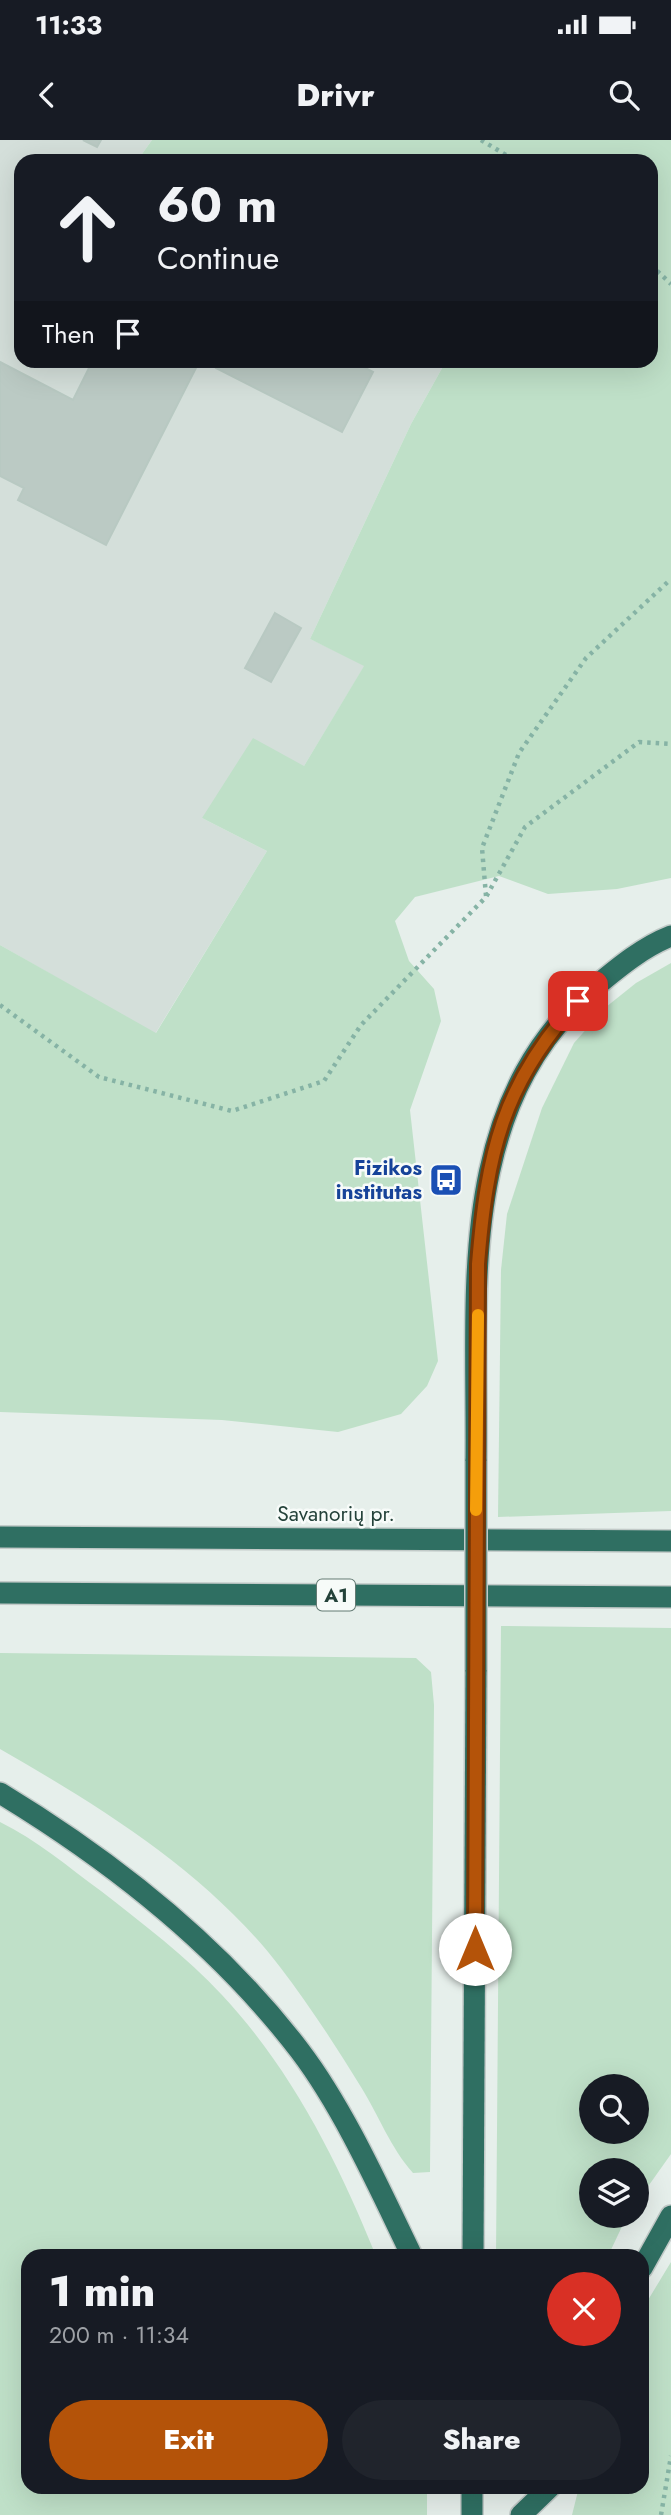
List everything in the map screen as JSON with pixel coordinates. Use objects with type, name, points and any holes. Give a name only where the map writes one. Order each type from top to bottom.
[{"type":"highway","points":[[473,2249],[478,1264],[484,1188],[499,1128],[523,1072],[547,1035],[578,1001],[620,966],[671,936]]},
{"type":"highway","name":"Savanorių pr.","points":[[0,1537],[671,1541]]},
{"type":"highway","name":"A1","points":[[0,1593],[671,1597]]},
{"type":"highway","points":[[0,1793],[42,1818],[161,1906],[256,1997],[302,2053],[349,2132],[408,2249]]},
{"type":"highway","points":[[649,2255],[671,2216]]},
{"type":"highway","points":[[472,2494],[473,2514]]},
{"type":"highway","points":[[521,2515],[544,2494]]},
{"type":"highway","points":[[545,2515],[550,2494]]},
{"type":"path","points":[[481,140],[504,154]]},
{"type":"path","points":[[658,272],[671,284]]},
{"type":"path","points":[[486,897],[482,848],[519,753],[586,658],[671,579]]},
{"type":"path","points":[[0,1005],[99,1077],[232,1111],[324,1081],[361,1025],[486,897],[525,827],[639,742],[671,744]]},
{"type":"path","points":[[661,2515],[671,2456]]},
{"type":"shaded area","points":[[0,140],[152,140],[142,154],[14,154],[14,368],[442,368],[411,424],[310,639],[365,665],[304,766],[202,818],[267,851],[155,1034],[0,945]]},
{"type":"green space","points":[[152,140],[671,140],[671,878],[617,889],[548,894],[499,876],[415,897],[395,921],[409,961],[434,989],[441,1021],[410,1110],[438,1361],[427,1386],[401,1414],[338,1432],[222,1420],[0,1412],[0,945],[156,1033],[267,851],[202,818],[253,738],[304,766],[364,666],[310,639],[411,424],[442,368],[658,368],[658,154],[142,154]]},
{"type":"green space","points":[[671,963],[671,1511],[498,1517],[501,1270],[507,1214],[542,1108],[574,1043],[606,1007],[636,983]]},
{"type":"green space","points":[[501,1626],[671,1628],[671,2154],[649,2185],[649,2158],[579,2158],[579,2228],[621,2228],[611,2249],[496,2249]]},
{"type":"green space","points":[[0,1653],[416,1658],[431,1672],[434,1705],[430,2172],[413,2173],[405,2163],[352,2072],[301,1996],[280,1967],[220,1901],[186,1872],[114,1819],[0,1749]]},
{"type":"green space","points":[[0,1822],[52,1854],[101,1891],[164,1941],[222,1995],[270,2054],[311,2118],[346,2186],[373,2249],[21,2249],[21,2494],[427,2494],[427,2515],[0,2515]]},
{"type":"green space","points":[[671,2262],[671,2515],[572,2515],[577,2494],[649,2494],[649,2298]]},
{"type":"building","points":[[83,140],[101,140],[97,147]]},
{"type":"building","points":[[0,362],[73,400],[89,368],[196,368],[106,545],[18,500],[24,488],[0,476]]},
{"type":"building","points":[[216,368],[365,368],[373,372],[342,432]]},
{"type":"building","points":[[275,613],[301,628],[271,682],[245,668]]},
{"type":"slow traffic","points":[[476,1510],[478,1315]]},
{"type":"place","name":"Fizikos institutas","points":[[446,1180]]},
{"type":"route","points":[[475,1949],[478,1264],[484,1188],[499,1128],[523,1072],[547,1035],[578,1001]]}]
